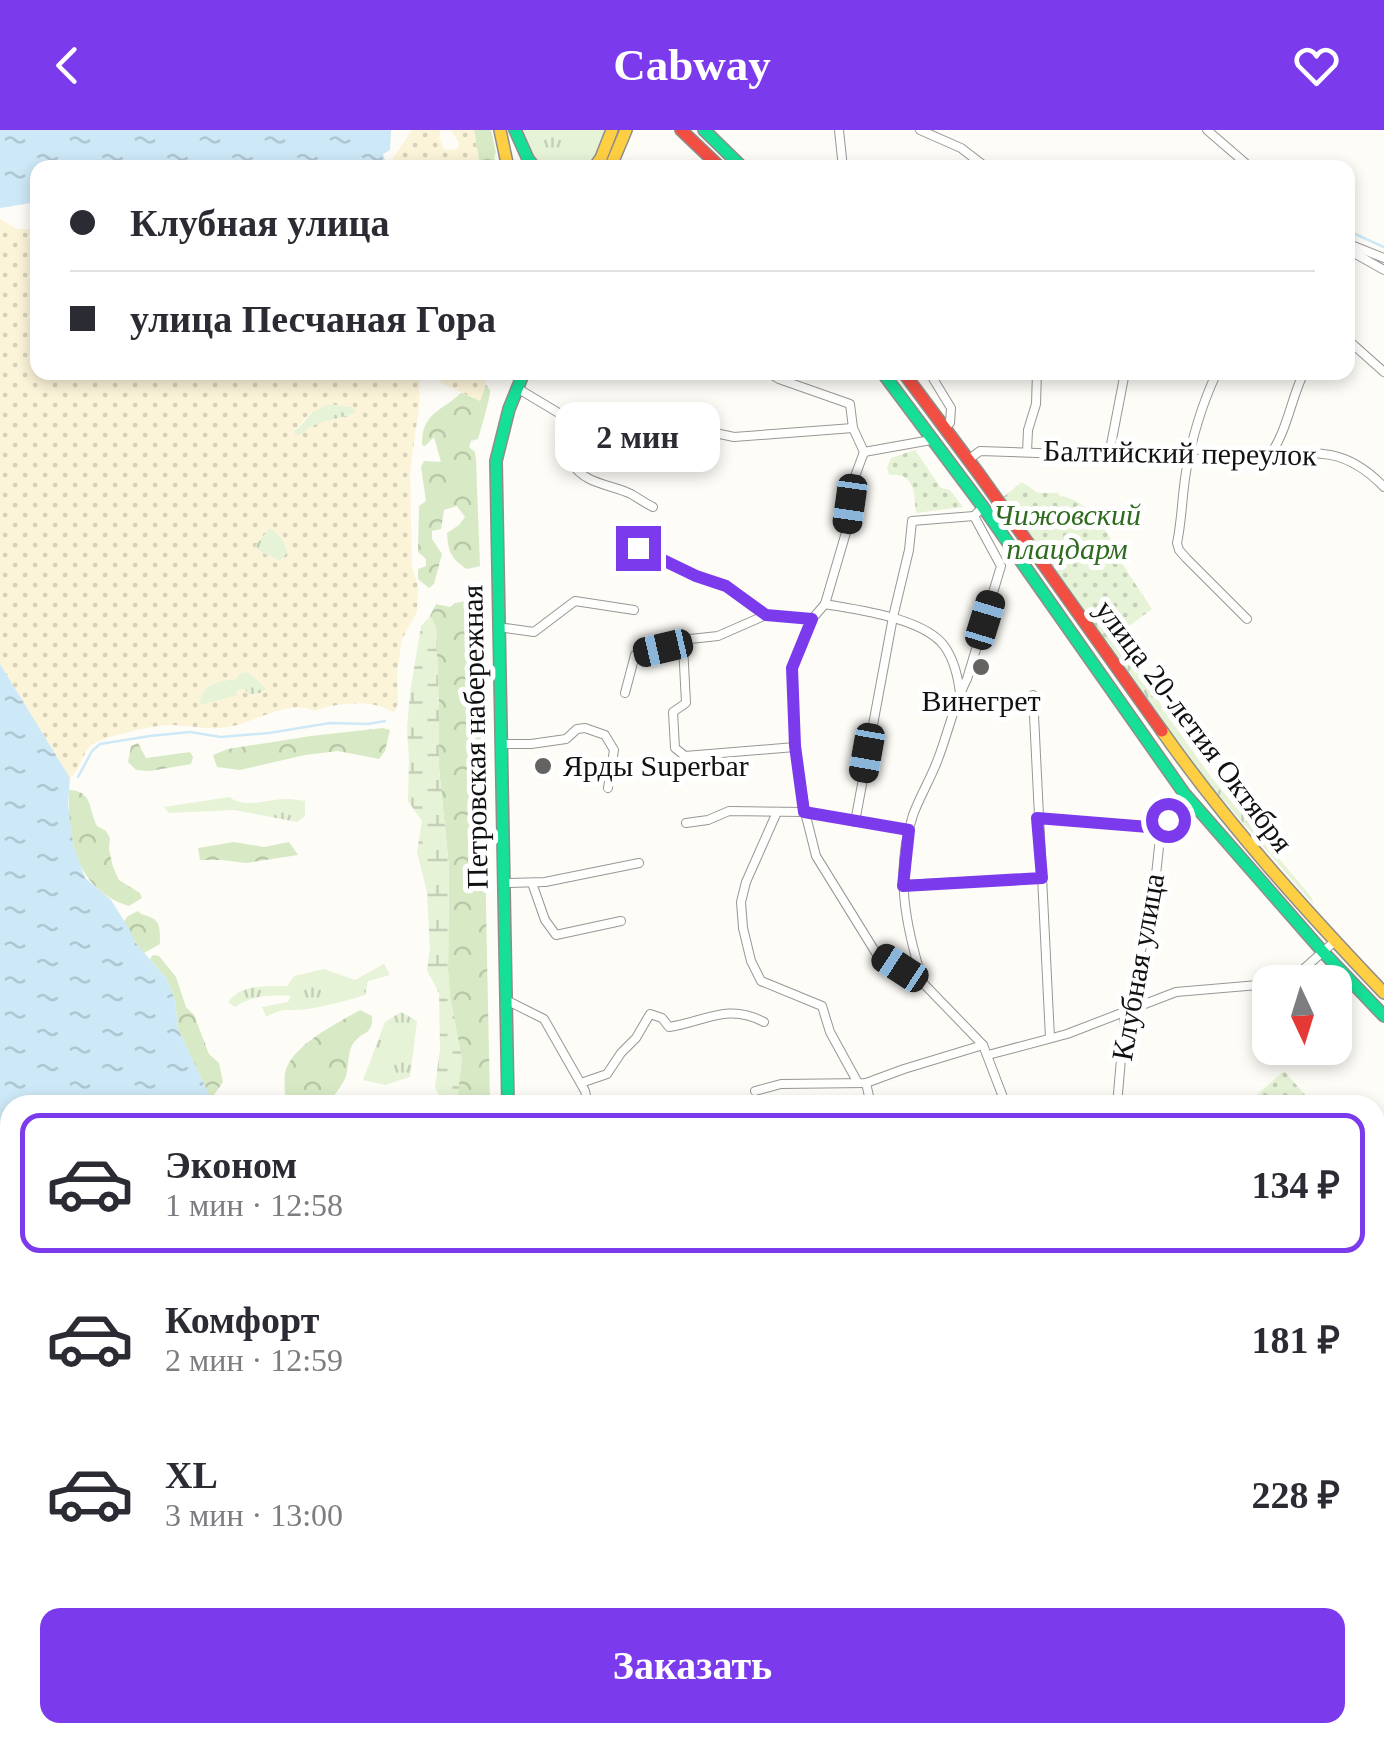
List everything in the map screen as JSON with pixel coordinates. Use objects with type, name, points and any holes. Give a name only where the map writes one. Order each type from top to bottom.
[{"type":"main road","points":[[500,130],[506,160]]},
{"type":"main road","points":[[515,130],[529,160]]},
{"type":"main road","points":[[600,160],[612,130]]},
{"type":"main road","points":[[613,160],[626,130]]},
{"type":"main road","points":[[681,130],[713,160]]},
{"type":"main road","points":[[704,130],[735,160]]},
{"type":"main road","name":"Петровская набережная","points":[[508,1095],[496,461],[520,380]]},
{"type":"main road","name":"улица 20-летия Октября","points":[[888,380],[1184,793],[1384,1016]]},
{"type":"main road","name":"улица 20-летия Октября","points":[[909,380],[1199,784],[1384,993]]},
{"type":"street","points":[[839,130],[842,160]]},
{"type":"street","points":[[920,130],[962,148],[977,160]]},
{"type":"street","points":[[1207,130],[1242,160]]},
{"type":"street","points":[[1355,246],[1384,258]]},
{"type":"street","points":[[1355,248],[1384,270]]},
{"type":"street","points":[[1355,346],[1384,372]]},
{"type":"street","points":[[784,380],[850,404],[853,428],[864,452],[825,604],[812,619],[792,668],[795,746],[804,812],[816,856],[876,952],[923,983],[983,1044],[1002,1095]]},
{"type":"street","name":"улица 20-летия Октября","points":[[933,380],[952,408],[950,423],[944,428]]},
{"type":"street","points":[[1027,452],[1038,380]]},
{"type":"street","points":[[1108,455],[1122,380]]},
{"type":"street","points":[[1213,380],[1203,401],[1186,469],[1178,543],[1179,550],[1247,619]]},
{"type":"street","points":[[1266,459],[1285,427],[1300,380]]},
{"type":"street","points":[[517,388],[582,428],[596,430],[696,429],[734,437],[853,428]]},
{"type":"street","points":[[582,428],[572,463],[577,472],[652,507]]},
{"type":"street","points":[[864,452],[931,440]]},
{"type":"street","name":"Балтийский переулок","points":[[968,460],[980,451],[1190,459],[1266,459],[1309,452],[1330,454],[1369,472],[1384,488]]},
{"type":"street","points":[[854,822],[912,521],[979,511],[1001,566],[968,679],[909,830],[903,886],[908,932],[923,983]]},
{"type":"street","points":[[638,548],[726,586],[766,615]]},
{"type":"street","points":[[498,628],[534,632],[575,601],[634,610]]},
{"type":"street","points":[[825,604],[893,616],[936,637],[952,661],[960,692]]},
{"type":"street","points":[[625,692],[635,655],[683,645],[690,639],[718,636],[766,615],[812,619]]},
{"type":"street","points":[[683,645],[686,703],[673,712],[675,748],[685,756],[795,746]]},
{"type":"street","points":[[1033,695],[1050,1038]]},
{"type":"street","points":[[500,744],[566,739],[584,728],[605,735],[614,750],[608,788]]},
{"type":"street","points":[[686,823],[729,812],[804,812],[909,830]]},
{"type":"street","points":[[778,812],[741,902],[742,928],[751,961],[762,980],[822,1006],[830,1032],[867,1095]]},
{"type":"street","name":"Клубная улица","points":[[1037,818],[1161,828]]},
{"type":"street","name":"Клубная улица","points":[[1119,1095],[1125,1013],[1154,903],[1161,828],[1168,820],[1183,824]]},
{"type":"street","points":[[503,884],[546,882],[640,863]]},
{"type":"street","points":[[903,886],[1042,878]]},
{"type":"street","points":[[532,883],[556,935],[621,921]]},
{"type":"street","points":[[1309,965],[1335,941]]},
{"type":"street","points":[[988,1055],[1066,1034],[1176,992],[1252,986]]},
{"type":"street","points":[[506,1000],[544,1019],[587,1095]]},
{"type":"street","points":[[581,1083],[607,1074],[650,1014],[662,1018],[669,1027],[725,1012],[764,1022]]},
{"type":"street","points":[[754,1090],[781,1084],[862,1084],[983,1044]]},
{"type":"green space","points":[[474,130],[491,130],[495,160],[479,160]]},
{"type":"green space","points":[[518,130],[609,130],[595,160],[536,160]]},
{"type":"green space","points":[[486,384],[490,391],[485,414],[478,439],[471,441],[469,447],[476,460],[480,566],[467,569],[454,558],[447,533],[465,517],[457,506],[444,510],[441,529],[432,531],[432,539],[442,554],[434,584],[429,588],[418,579],[418,569],[426,566],[426,559],[418,552],[419,506],[426,501],[421,467],[424,461],[441,462],[434,437],[422,445],[425,426],[461,393],[480,400]]},
{"type":"green space","points":[[328,404],[356,411],[295,435],[294,431],[312,413]]},
{"type":"green space","points":[[915,450],[941,488],[950,490],[963,507],[916,513],[912,485],[904,477],[889,475],[887,467],[891,458]]},
{"type":"green space","name":"Чижовский плацдарм","points":[[1022,482],[1038,493],[1058,493],[1089,511],[1122,556],[1119,559],[1152,609],[1106,643],[1003,497]]},
{"type":"green space","points":[[270,527],[282,538],[288,552],[280,561],[254,546]]},
{"type":"green space","points":[[1049,540],[1119,637],[1211,777],[1313,904],[1200,773],[1039,544]]},
{"type":"green space","points":[[471,600],[480,610],[485,851],[482,863],[490,1095],[456,1095],[448,970],[449,868],[439,768],[436,627],[430,616],[436,604],[450,607]]},
{"type":"green space","points":[[430,616],[436,627],[439,768],[449,868],[448,970],[462,1059],[458,1095],[439,1095],[435,1087],[440,1049],[439,993],[427,970],[427,892],[417,852],[422,821],[408,801],[407,728],[421,626]]},
{"type":"green space","points":[[248,672],[267,689],[200,706],[200,699],[210,685]]},
{"type":"green space","points":[[390,730],[379,759],[338,751],[240,770],[217,767],[213,755],[228,749]]},
{"type":"green space","points":[[138,743],[146,758],[190,752],[191,764],[136,770],[128,762],[131,746]]},
{"type":"green space","points":[[69,790],[86,797],[97,826],[110,838],[109,849],[119,880],[140,893],[142,898],[129,906],[97,888],[78,860],[70,827]]},
{"type":"green space","points":[[229,797],[250,803],[305,801],[305,816],[297,822],[234,810],[169,813],[164,807]]},
{"type":"green space","points":[[234,842],[264,847],[289,842],[298,855],[246,863],[200,860],[198,848]]},
{"type":"green space","points":[[138,911],[159,927],[160,944],[144,953],[124,921]]},
{"type":"green space","points":[[159,956],[176,977],[209,1054],[219,1063],[223,1082],[214,1095],[209,1095],[178,1029],[175,1000],[166,978],[150,959]]},
{"type":"green space","points":[[384,964],[390,975],[368,981],[365,995],[336,1003],[282,1010],[266,1017],[262,1007],[288,1002],[291,996],[262,997],[235,1007],[228,1002],[247,989],[287,986],[294,976],[324,969],[355,980]]},
{"type":"green space","points":[[360,1010],[372,1016],[371,1027],[352,1046],[346,1076],[335,1095],[286,1095],[289,1063],[316,1036]]},
{"type":"green space","points":[[401,1012],[417,1021],[410,1077],[385,1085],[363,1080],[385,1022]]},
{"type":"green space","points":[[1284,1071],[1305,1095],[1256,1095]]},
{"type":"sand","points":[[412,130],[441,130],[439,137],[445,150],[457,149],[459,143],[451,130],[474,130],[479,160],[392,160]]},
{"type":"sand","points":[[0,219],[17,229],[30,228],[30,380],[420,380],[410,471],[417,612],[402,639],[394,713],[376,705],[355,703],[314,711],[284,709],[225,727],[145,728],[96,742],[70,778],[0,664]],"holes":[[[329,404],[356,411],[353,414],[295,435],[294,431],[310,413]],[[270,528],[282,538],[288,551],[280,561],[255,546]],[[248,672],[267,689],[250,695],[244,689],[237,690],[236,696],[200,705],[206,688]]]},
{"type":"sand","points":[[439,380],[486,380],[486,384],[480,401]]},
{"type":"water","points":[[0,130],[391,130],[390,150],[383,154],[385,160],[30,160],[30,203],[0,208]]},
{"type":"water","points":[[0,664],[70,778],[68,804],[73,844],[85,878],[111,900],[134,941],[166,978],[175,1000],[178,1029],[209,1095],[0,1095]]},
{"type":"waterway","points":[[1355,234],[1384,247]]},
{"type":"waterway","points":[[78,777],[100,744],[190,732],[221,737],[330,723],[385,721]]},
{"type":"traffic: fast","points":[[515,130],[529,160]]},
{"type":"traffic: fast","points":[[704,130],[735,160]]},
{"type":"traffic: fast","points":[[508,1095],[496,461],[521,380]]},
{"type":"traffic: fast","points":[[888,380],[983,507],[1184,793],[1384,1016]]},
{"type":"traffic: slow","points":[[500,130],[506,160]]},
{"type":"traffic: slow","points":[[600,160],[612,130]]},
{"type":"traffic: slow","points":[[613,160],[626,130]]},
{"type":"traffic: slow","points":[[1162,731],[1268,866],[1384,993]]},
{"type":"traffic: jam","points":[[681,130],[713,160]]},
{"type":"traffic: jam","points":[[909,380],[1162,731]]},
{"type":"place","name":"Винегрет","points":[[981,667]]},
{"type":"place","name":"Ярды Superbar","points":[[543,766]]},
{"type":"route","points":[[638,548],[726,586],[766,615],[812,619],[792,668],[795,746],[804,812],[909,830],[903,886],[1042,878],[1037,818],[1161,828],[1168,820]]}]
